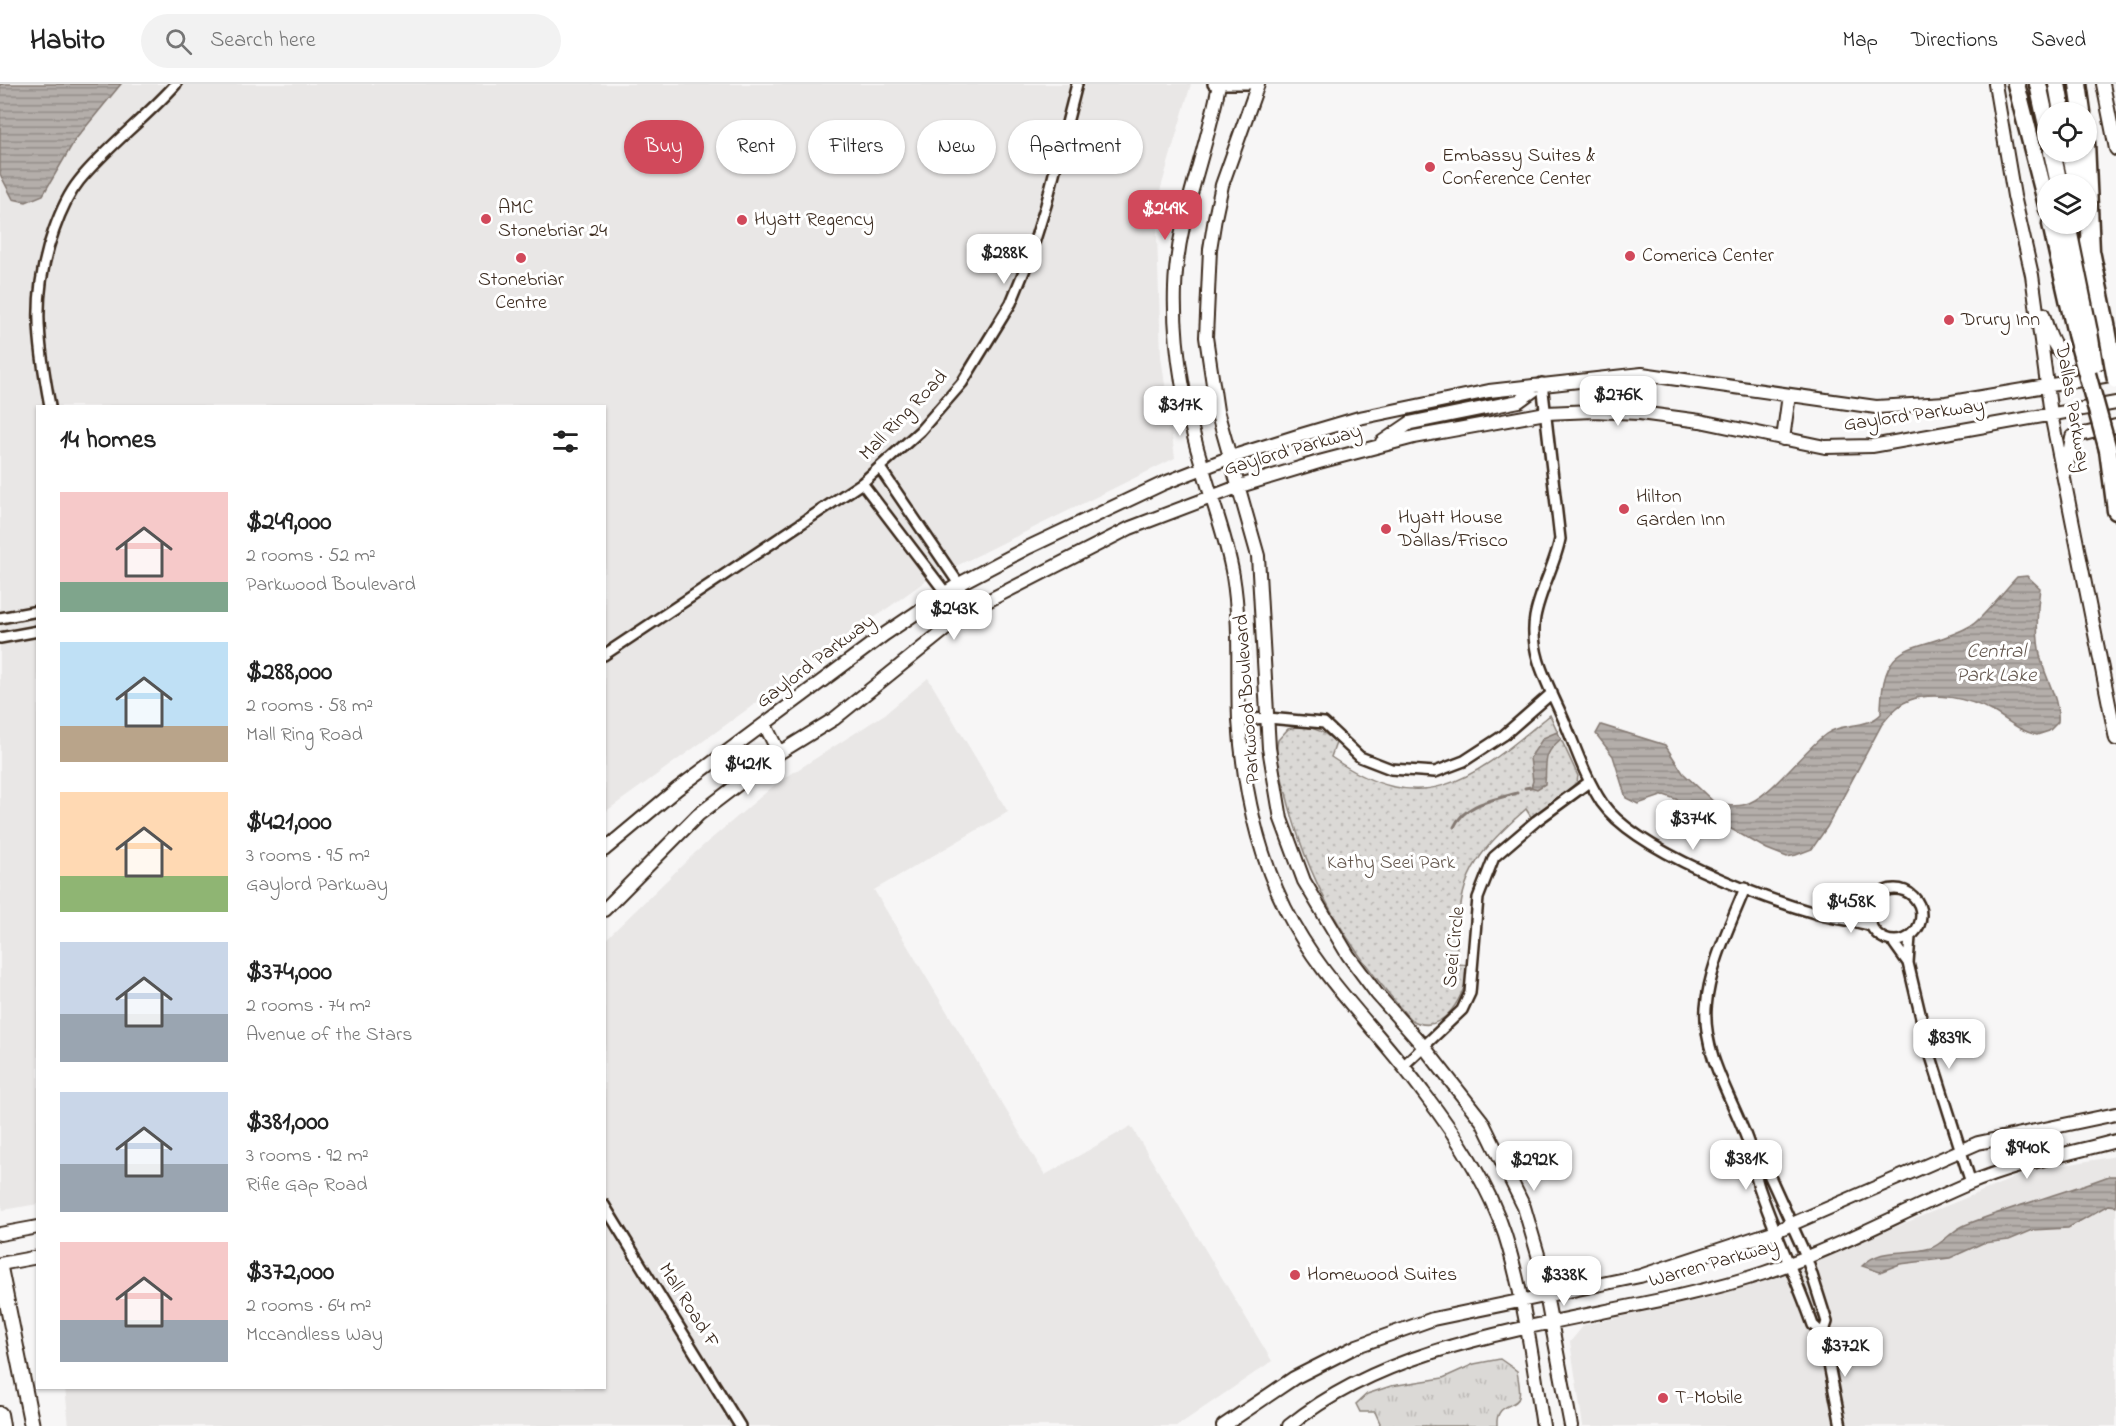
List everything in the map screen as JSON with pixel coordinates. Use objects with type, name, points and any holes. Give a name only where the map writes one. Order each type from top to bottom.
[{"type":"highway","points":[[2016,84],[2039,174]]},
{"type":"highway","points":[[2038,84],[2042,102]]},
{"type":"highway","points":[[2057,84],[2060,102]]},
{"type":"highway","points":[[2078,84],[2081,102]]},
{"type":"highway","points":[[2087,162],[2091,251]]},
{"type":"highway","points":[[2054,234],[2082,333],[2108,454],[2116,510]]},
{"type":"highway","points":[[2068,234],[2082,333]]},
{"type":"highway","points":[[2088,234],[2116,381]]},
{"type":"main road","name":"Parkwood Boulevard","points":[[1219,84],[1186,204],[1175,287],[1178,354],[1202,468],[1223,531],[1237,600],[1239,720],[1244,765],[1259,839],[1284,905],[1300,935],[1339,992],[1403,1066],[1456,1138],[1485,1188],[1504,1235],[1520,1300],[1544,1426]]},
{"type":"main road","name":"Parkwood Boulevard","points":[[1258,84],[1222,185],[1210,249],[1206,337],[1217,411],[1258,556],[1268,718],[1275,791],[1281,819],[1304,880],[1348,955],[1482,1121],[1527,1214],[1546,1295],[1571,1426]]},
{"type":"main road","name":"Dallas Parkway","points":[[1995,84],[2014,196],[2032,275],[2051,414],[2116,739]]},
{"type":"main road","points":[[2103,84],[2116,149]]},
{"type":"main road","points":[[2032,275],[2046,324],[2056,348],[2066,358],[2074,359],[2116,350]]},
{"type":"main road","name":"Gaylord Parkway","points":[[606,848],[677,789],[867,647],[945,592],[1029,547],[1231,457],[1359,418],[1542,383],[1642,374],[1876,407],[1946,403],[2116,374]]},
{"type":"main road","points":[[1374,448],[1410,423],[1519,401],[1542,383]]},
{"type":"main road","points":[[1783,439],[1788,395]]},
{"type":"main road","name":"Gaylord Parkway","points":[[606,908],[698,815],[779,753],[834,719],[968,611],[1130,528],[1240,486],[1436,433],[1546,414],[1593,411],[1640,413],[1700,421],[1826,447],[1872,446],[2116,403]]},
{"type":"main road","points":[[2065,481],[2072,437],[2116,426]]},
{"type":"main road","points":[[765,725],[779,753]]},
{"type":"main road","name":"Warren Parkway","points":[[1223,1426],[1294,1378],[1357,1346],[1433,1319],[1640,1276],[1776,1231],[1960,1150],[2001,1137],[2116,1114]]},
{"type":"main road","name":"Warren Parkway","points":[[1289,1426],[1351,1384],[1404,1362],[1455,1346],[1708,1291],[1790,1264],[1971,1183],[2031,1163],[2116,1142]]},
{"type":"main road","points":[[0,1234],[36,1227]]},
{"type":"main road","points":[[0,1264],[36,1257]]},
{"type":"main road","points":[[0,1269],[32,1426]]},
{"type":"main road","points":[[0,1414],[3,1426]]},
{"type":"street","points":[[50,405],[38,338],[38,291],[43,264],[55,227],[64,205],[81,179],[176,84]]},
{"type":"street","name":"Mall Ring Road","points":[[606,654],[862,483],[920,431],[962,383],[1011,303],[1042,220],[1077,84]]},
{"type":"street","points":[[1214,84],[1258,84]]},
{"type":"street","points":[[1542,383],[1560,539],[1555,564],[1535,618],[1537,662],[1563,717],[1589,782],[1603,804],[1621,824],[1660,850],[1745,888],[1820,915],[1838,917],[1871,926]]},
{"type":"street","points":[[880,468],[959,584],[968,611]]},
{"type":"street","points":[[862,483],[945,592],[968,611]]},
{"type":"street","points":[[0,618],[36,611]]},
{"type":"street","points":[[0,638],[36,631]]},
{"type":"street","points":[[1239,720],[1268,718],[1324,723],[1360,757],[1391,769],[1435,772],[1464,761],[1503,735],[1551,693]]},
{"type":"street","name":"Seei Circle","points":[[1403,1066],[1462,1010],[1470,993],[1478,898],[1494,857],[1536,821],[1589,782]]},
{"type":"street","points":[[1745,888],[1714,967],[1706,1008],[1707,1027],[1724,1089],[1748,1144],[1750,1162],[1776,1231],[1813,1325],[1823,1334]]},
{"type":"street","points":[[1893,942],[1910,937],[1920,925],[1921,910],[1914,897],[1900,890],[1885,891],[1873,901],[1870,908],[1871,926],[1876,934],[1893,942],[1908,963]]},
{"type":"street","points":[[1838,917],[1870,908]]},
{"type":"street","points":[[1910,937],[1908,963],[1928,1047],[1971,1183]]},
{"type":"street","points":[[1748,1144],[1761,1157],[1806,1256],[1827,1322],[1823,1334],[1841,1426]]},
{"type":"street","name":"Mall Road F","points":[[606,1209],[740,1426]]},
{"type":"shaded area","points":[[0,84],[1191,84],[1156,205],[1161,356],[1175,458],[924,582],[606,811],[606,405],[36,405],[36,1204],[3,1210],[0,1199]]},
{"type":"shaded area","points":[[928,678],[1008,812],[874,890],[1045,1175],[1131,1126],[1272,1361],[1177,1426],[69,1426],[65,1389],[606,1389],[606,939],[697,851],[777,783],[885,714]]},
{"type":"shaded area","points":[[2116,1156],[2116,1426],[1583,1426],[1570,1342],[1584,1325],[1715,1296],[1769,1279],[2031,1171]]},
{"type":"green space","name":"Kathy Seei Park","points":[[1550,715],[1578,776],[1577,782],[1533,820],[1526,809],[1505,828],[1477,861],[1463,893],[1460,913],[1456,964],[1470,965],[1464,988],[1443,1019],[1422,1024],[1410,1019],[1349,940],[1318,885],[1294,823],[1278,765],[1278,740],[1288,729],[1294,727],[1314,729],[1326,734],[1336,743],[1331,757],[1365,777],[1395,787],[1422,789],[1448,784],[1472,773],[1497,757]]},
{"type":"green space","points":[[1500,1359],[1517,1371],[1520,1391],[1517,1400],[1499,1413],[1497,1426],[1379,1426],[1375,1412],[1360,1412],[1356,1404],[1367,1394],[1391,1386],[1443,1378],[1474,1364]]},
{"type":"water","points":[[0,84],[121,84],[75,140],[43,195],[26,202],[13,199],[0,174]]},
{"type":"water","name":"Central Park Lake","points":[[2027,576],[2040,588],[2037,615],[2039,650],[2057,706],[2058,722],[2049,731],[2037,735],[2019,728],[1992,711],[1963,700],[1930,696],[1902,704],[1882,724],[1827,827],[1812,849],[1796,855],[1787,857],[1767,849],[1681,801],[1664,795],[1638,804],[1626,798],[1613,756],[1596,734],[1601,725],[1665,745],[1683,773],[1716,804],[1743,805],[1764,794],[1826,734],[1840,728],[1868,722],[1881,714],[1883,688],[1888,669],[1896,658],[1907,650],[1972,625],[2017,577]]},
{"type":"water","points":[[1557,732],[1561,739],[1548,754],[1545,784],[1537,789],[1531,787],[1533,781],[1530,758],[1543,738]]},
{"type":"water","points":[[2109,1176],[2116,1176],[2116,1206],[2108,1205],[2068,1228],[2033,1230],[2009,1240],[1983,1243],[1950,1258],[1900,1264],[1880,1272],[1862,1266],[1878,1256],[1931,1248],[1965,1225]]},
{"type":"waterway","points":[[1525,788],[1531,787]]},
{"type":"waterway","points":[[1454,827],[1459,819],[1473,808],[1517,793]]},
{"type":"place","name":"Embassy Suites & Conference Center","points":[[1430,167]]},
{"type":"place","name":"AMC Stonebriar 24","points":[[486,219]]},
{"type":"place","name":"Hyatt Regency","points":[[742,220]]},
{"type":"place","name":"Comerica Center","points":[[1630,256]]},
{"type":"place","name":"Stonebriar Centre","points":[[521,258]]},
{"type":"place","name":"Drury Inn","points":[[1949,320]]},
{"type":"place","name":"Hilton Garden Inn","points":[[1624,509]]},
{"type":"place","name":"Hyatt House Dallas/Frisco","points":[[1386,529]]},
{"type":"place","name":"Homewood Suites","points":[[1295,1275]]},
{"type":"place","name":"T-Mobile","points":[[1663,1398]]}]
